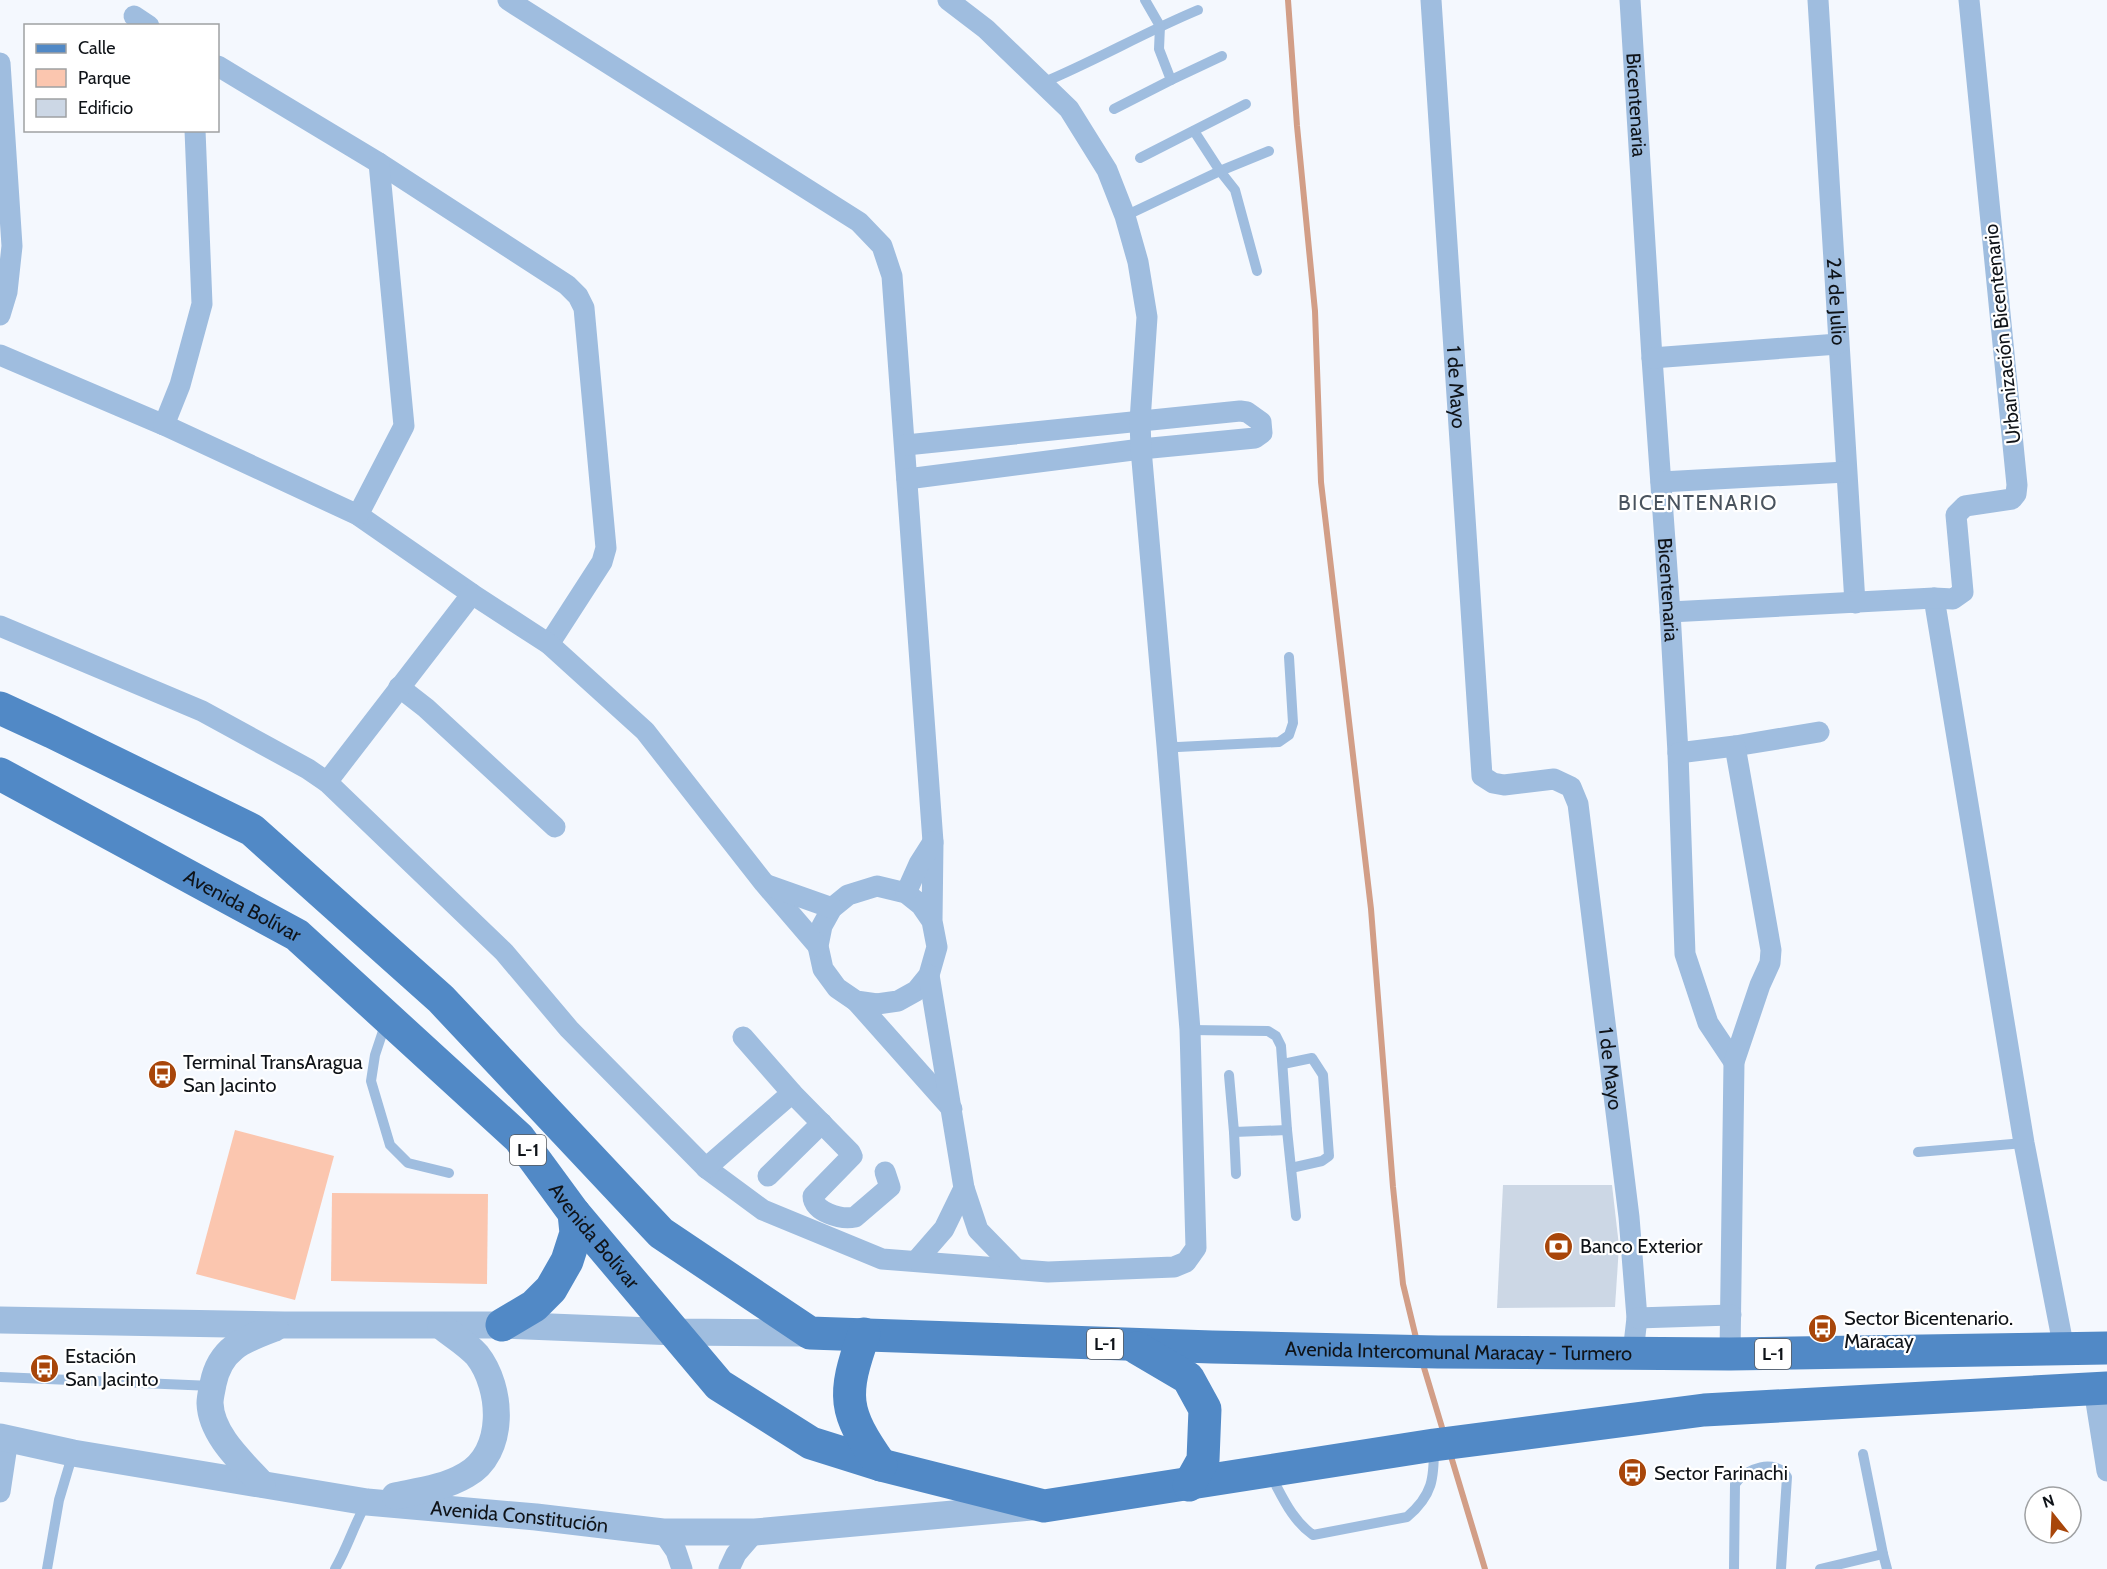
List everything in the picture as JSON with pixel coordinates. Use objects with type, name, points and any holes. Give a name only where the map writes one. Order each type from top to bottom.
[{"type":"main road","name":"L-1","points":[[0,708],[252,830],[441,999],[661,1233],[810,1334]]},
{"type":"main road","name":"Avenida Bolívar","points":[[0,774],[297,935],[519,1138],[574,1213],[719,1385],[811,1443],[880,1465],[1044,1506]]},
{"type":"main road","points":[[502,1325],[534,1306],[551,1289],[567,1261],[576,1233],[574,1213]]},
{"type":"main road","name":"Avenida Intercomunal Maracay - Turmero","points":[[810,1334],[1438,1352],[1730,1354],[2107,1348]]},
{"type":"main road","points":[[864,1334],[854,1362],[848,1392],[851,1414],[861,1437],[880,1465]]},
{"type":"main road","points":[[1131,1345],[1188,1378],[1205,1409],[1203,1460],[1189,1485]]},
{"type":"main road","name":"L-1","points":[[1044,1506],[1438,1445],[1704,1410],[2100,1389]]},
{"type":"street","points":[[508,0],[859,222],[882,246],[892,276],[906,444],[933,842],[932,921],[937,946],[929,975],[916,991],[898,1001],[877,1004],[856,1001]]},
{"type":"street","points":[[0,626],[202,711],[308,769],[327,782],[504,952],[569,1029],[706,1168],[763,1210],[882,1259],[1048,1272],[1174,1267],[1186,1262],[1197,1248],[1190,1030],[1141,449],[1140,421],[1147,317],[1138,262],[1125,216],[1107,170],[1069,109],[986,28],[948,0]]},
{"type":"street","name":"1 de Mayo","points":[[1431,0],[1482,776],[1493,783],[1504,785],[1554,780],[1570,787],[1578,804],[1627,1205],[1637,1318],[1633,1353]]},
{"type":"street","name":"Bicentenaria","points":[[1630,0],[1670,612],[1678,753],[1685,954],[1708,1023],[1734,1062]]},
{"type":"street","name":"24 de Julio","points":[[1818,0],[1855,603]]},
{"type":"street","name":"Urbanización Bicentenario","points":[[1934,598],[1953,599],[1963,592],[1956,516],[1959,510],[1965,506],[2012,499],[2016,494],[2017,485],[1968,0]]},
{"type":"street","points":[[0,63],[12,246],[7,292],[0,315]]},
{"type":"street","points":[[219,67],[379,163],[567,285],[578,296],[584,308],[606,548],[602,562],[549,644]]},
{"type":"street","points":[[164,425],[180,385],[202,304],[195,132]]},
{"type":"street","points":[[358,515],[404,426],[379,163]]},
{"type":"street","points":[[1652,358],[1838,344]]},
{"type":"street","points":[[0,355],[164,425],[358,515],[549,644],[645,731],[764,883],[818,946]]},
{"type":"street","points":[[906,444],[1240,411],[1247,412],[1261,422],[1262,433],[1255,438],[1141,449],[907,479]]},
{"type":"street","points":[[1661,482],[1846,472]]},
{"type":"street","points":[[327,782],[472,594]]},
{"type":"street","points":[[1670,612],[1934,598],[2024,1143],[2064,1349]]},
{"type":"street","points":[[399,687],[426,708],[555,827]]},
{"type":"street","points":[[1678,753],[1819,732]]},
{"type":"street","points":[[1730,1354],[1734,1062],[1760,985],[1770,963],[1772,950],[1735,746]]},
{"type":"street","points":[[906,893],[919,864],[933,842]]},
{"type":"street","points":[[764,883],[832,908]]},
{"type":"street","points":[[932,921],[921,905],[906,893],[877,886],[848,895],[832,908],[822,926],[818,946],[823,969],[837,988],[856,1001],[952,1109]]},
{"type":"street","points":[[929,975],[964,1188],[978,1230],[1015,1268]]},
{"type":"street","points":[[743,1037],[852,1156],[813,1196],[815,1207],[837,1216],[855,1217],[890,1187],[885,1172]]},
{"type":"street","points":[[706,1168],[792,1093]]},
{"type":"street","points":[[768,1176],[822,1123]]},
{"type":"street","points":[[917,1260],[944,1229],[964,1188]]},
{"type":"street","points":[[1637,1318],[1731,1315]]},
{"type":"street","points":[[0,1320],[284,1325],[502,1325],[676,1332],[810,1334]]},
{"type":"street","points":[[262,1484],[234,1454],[216,1426],[210,1403],[216,1370],[227,1352],[247,1338],[284,1325]]},
{"type":"street","points":[[367,1502],[444,1485],[468,1474],[489,1452],[495,1431],[494,1395],[487,1373],[476,1355],[441,1326]]},
{"type":"street","points":[[2100,1389],[2107,1471]]},
{"type":"street","points":[[0,1492],[4,1438]]},
{"type":"street","name":"Avenida Constitución","points":[[4,1438],[73,1453],[367,1502],[536,1517],[663,1532],[755,1532],[1044,1506]]},
{"type":"street","points":[[663,1532],[676,1551],[682,1569]]},
{"type":"street","points":[[729,1569],[736,1554],[755,1532]]},
{"type":"lane","points":[[1145,0],[1160,26],[1159,49],[1171,80]]},
{"type":"lane","points":[[1042,83],[1079,68],[1160,26],[1198,10]]},
{"type":"lane","points":[[1114,109],[1222,56]]},
{"type":"lane","points":[[1140,158],[1246,104]]},
{"type":"lane","points":[[1194,131],[1235,190],[1257,271]]},
{"type":"lane","points":[[1125,216],[1220,171],[1269,151]]},
{"type":"lane","points":[[1167,746],[1279,742],[1289,735],[1293,723],[1289,657]]},
{"type":"lane","points":[[387,1019],[375,1055],[371,1081],[390,1145],[408,1163],[449,1173]]},
{"type":"lane","points":[[1190,1030],[1268,1031],[1276,1036],[1281,1046],[1296,1216]]},
{"type":"lane","points":[[1283,1064],[1312,1058],[1323,1075],[1329,1156],[1322,1161],[1292,1168]]},
{"type":"lane","points":[[1229,1075],[1236,1174]]},
{"type":"lane","points":[[1234,1132],[1287,1130]]},
{"type":"lane","points":[[1918,1152],[2024,1143]]},
{"type":"lane","points":[[0,1377],[213,1386]]},
{"type":"lane","points":[[1268,1470],[1293,1517],[1313,1535],[1407,1516],[1417,1509],[1434,1478],[1438,1445]]},
{"type":"lane","points":[[47,1569],[59,1500],[73,1453]]},
{"type":"lane","points":[[1863,1454],[1887,1569]]},
{"type":"lane","points":[[1734,1569],[1736,1484],[1742,1474],[1768,1467],[1780,1469],[1788,1477],[1781,1569]]},
{"type":"lane","points":[[335,1569],[367,1502]]},
{"type":"lane","points":[[1820,1569],[1883,1554]]},
{"type":"green space","points":[[235,1130],[334,1156],[295,1300],[196,1274]]},
{"type":"green space","points":[[332,1193],[488,1194],[487,1284],[331,1281]]},
{"type":"building","name":"Banco Exterior","points":[[1503,1185],[1612,1185],[1619,1246],[1615,1307],[1497,1308]]},
{"type":"waterway","points":[[1288,0],[1297,126],[1315,311],[1321,482],[1371,909],[1403,1284],[1417,1342]]},
{"type":"waterway","points":[[1422,1361],[1444,1434]]},
{"type":"waterway","points":[[1450,1453],[1485,1569]]},
{"type":"place","name":"Terminal TransAragua San Jacinto","points":[[162,1074]]},
{"type":"place","name":"Banco Exterior","points":[[1559,1246]]},
{"type":"place","name":"Sector Bicentenario. Maracay","points":[[1823,1329]]},
{"type":"place","name":"Estación San Jacinto","points":[[44,1368]]},
{"type":"place","name":"Sector Farinachi","points":[[1633,1473]]},
{"type":"district","name":"BICENTENARIO","points":[[1698,502]]}]
